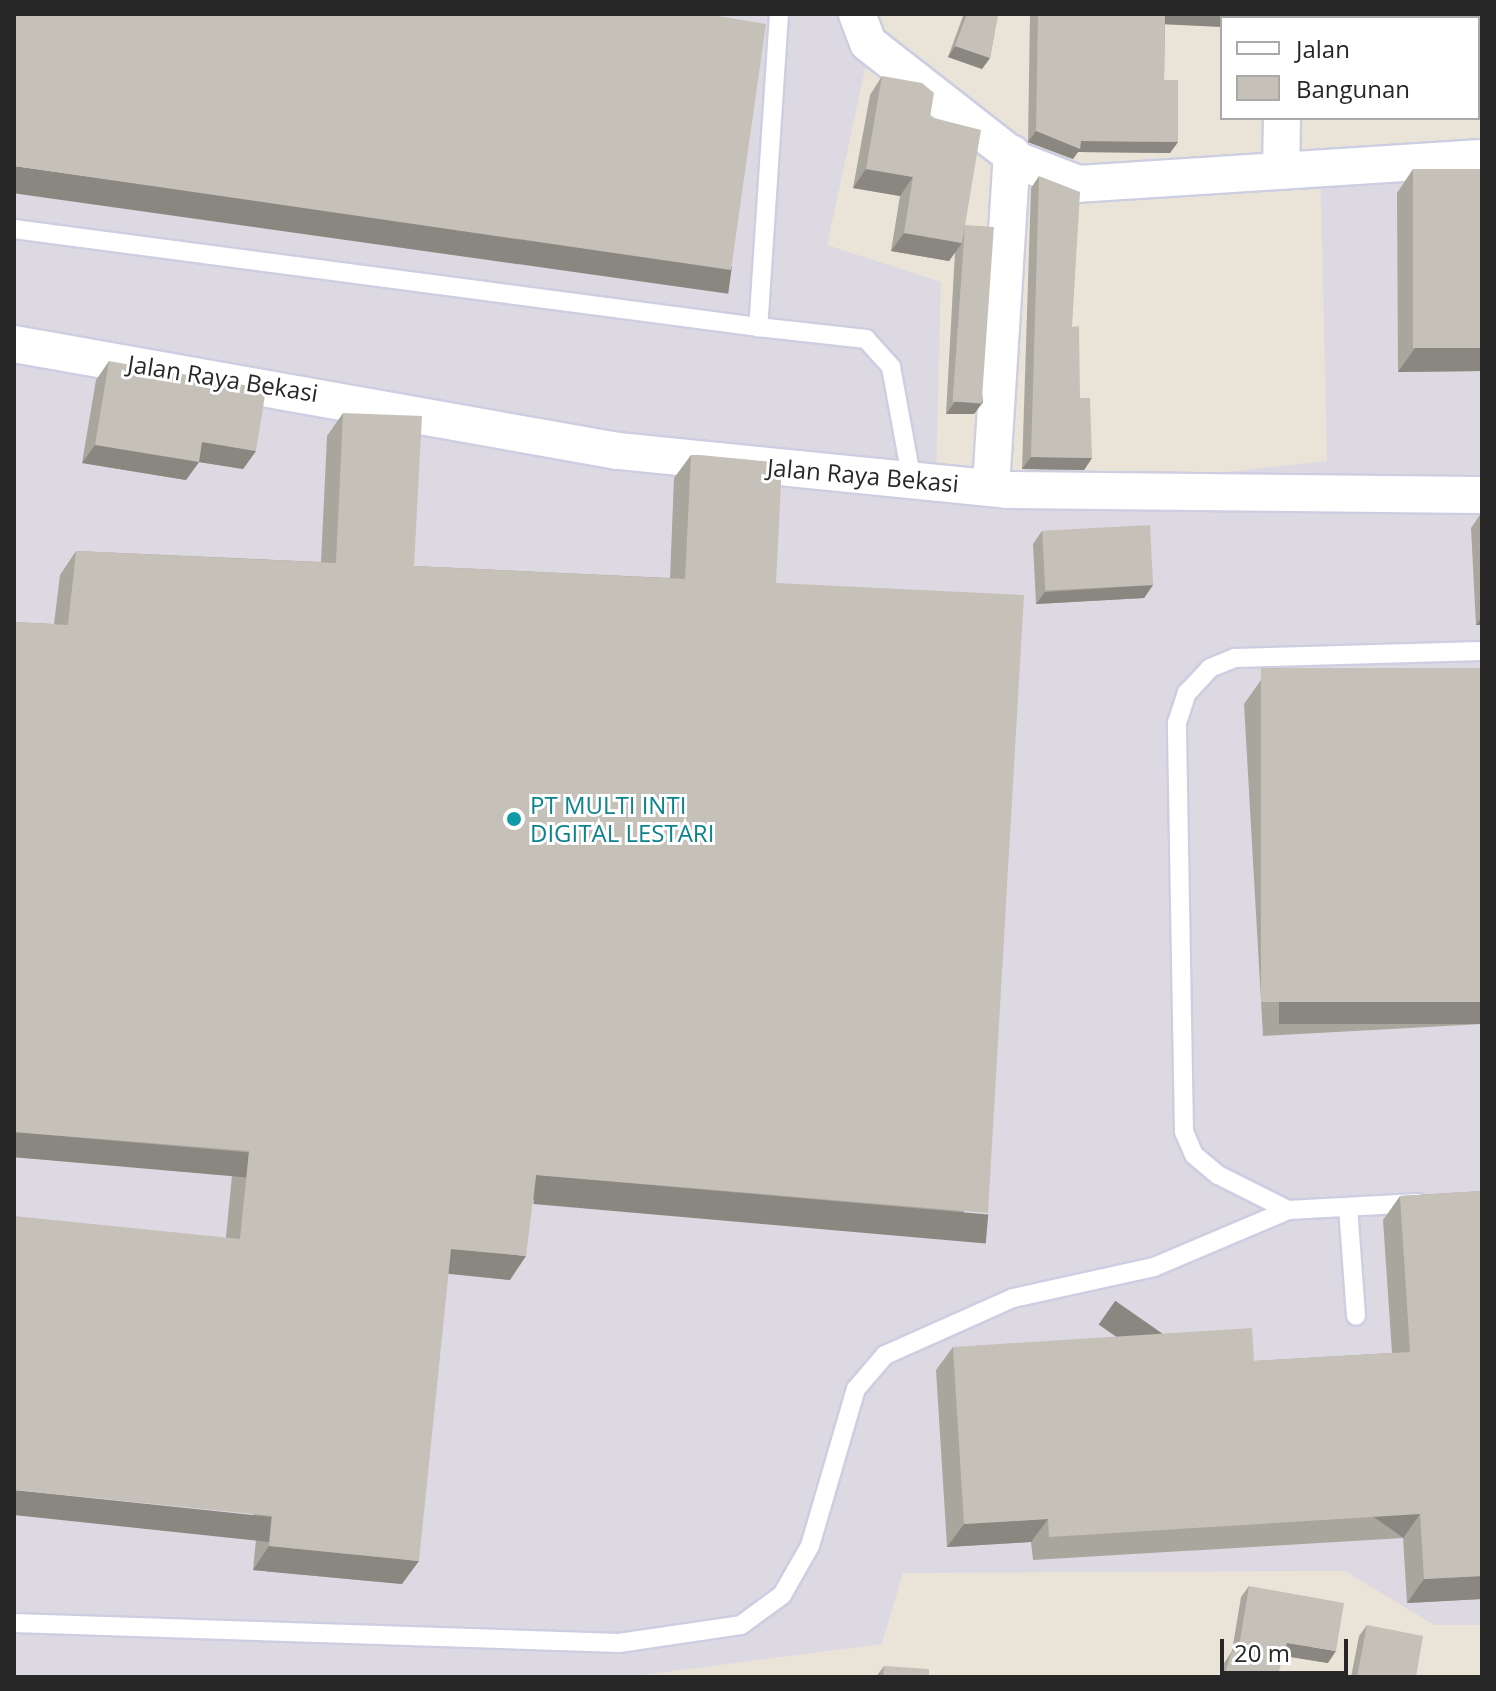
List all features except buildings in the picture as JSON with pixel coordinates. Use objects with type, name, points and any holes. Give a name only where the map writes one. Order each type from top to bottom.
[{"type":"street","points":[[857,14],[868,43],[1012,154],[1078,184],[1482,158]]},
{"type":"street","points":[[1281,171],[1282,120]]},
{"type":"street","points":[[991,486],[1012,154]]},
{"type":"street","name":"Jalan Raya Bekasi","points":[[14,344],[618,451],[912,481],[991,486],[1482,495]]},
{"type":"lane","points":[[758,327],[779,14]]},
{"type":"lane","points":[[14,229],[866,339],[891,367],[912,481]]},
{"type":"lane","points":[[1288,1210],[1218,1175],[1194,1155],[1184,1132],[1177,723],[1187,693],[1210,668],[1235,658],[1482,651]]},
{"type":"lane","points":[[14,1623],[619,1643],[741,1625],[782,1595],[810,1546],[856,1389],[885,1355],[1013,1298],[1154,1267],[1288,1210],[1437,1201]]},
{"type":"lane","points":[[1348,1207],[1356,1316]]},
{"type":"shaded area","points":[[14,14],[853,14],[869,51],[827,245],[941,282],[936,479],[1125,483],[1327,461],[1320,159],[1482,154],[1482,1625],[1434,1625],[1345,1571],[903,1573],[882,1644],[628,1677],[14,1677]]},
{"type":"place","name":"PT MULTI INTI DIGITAL LESTARI","points":[[514,819]]}]
